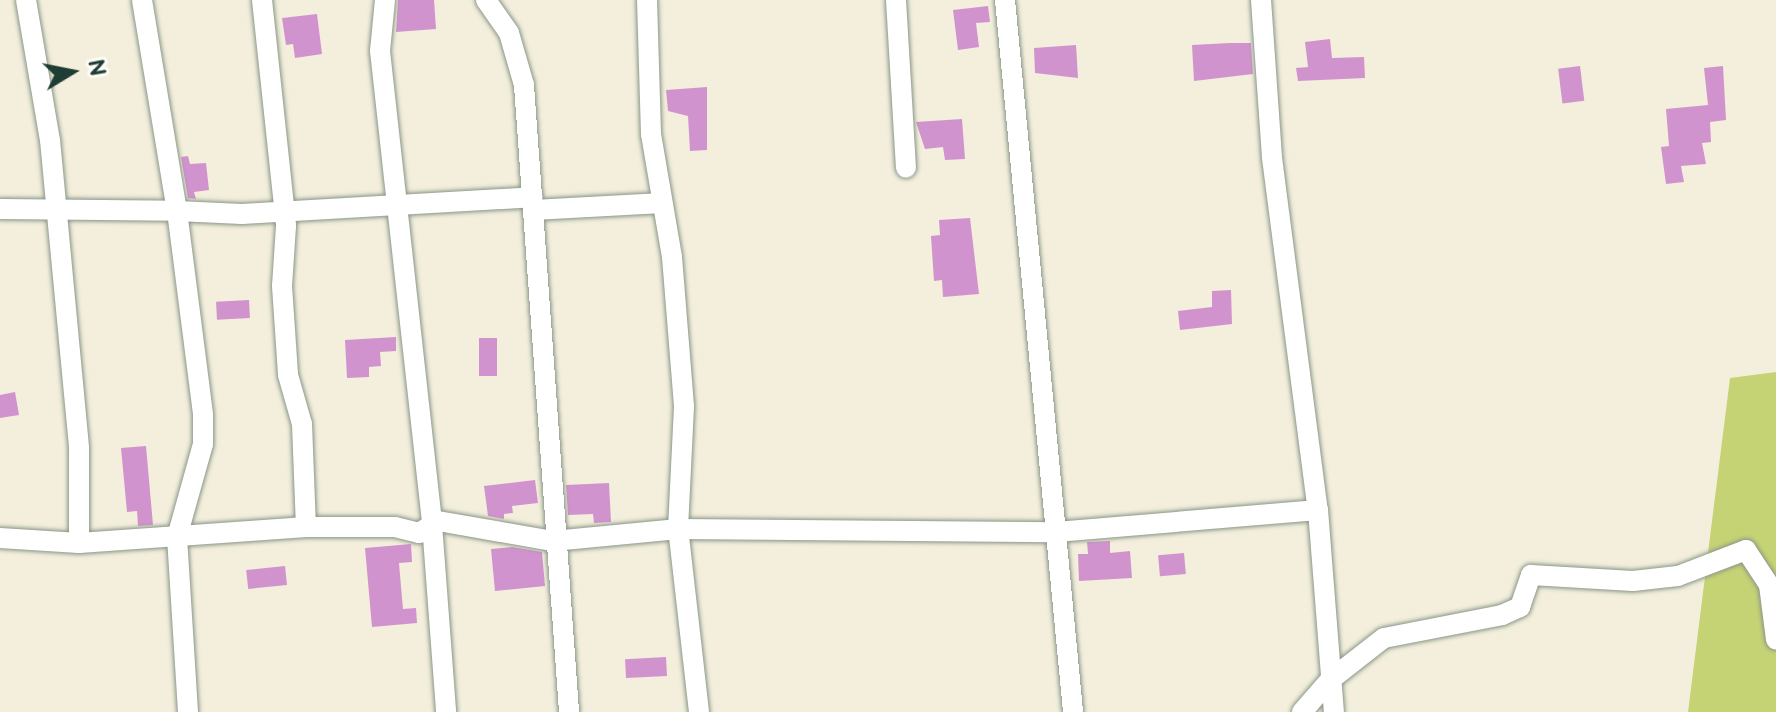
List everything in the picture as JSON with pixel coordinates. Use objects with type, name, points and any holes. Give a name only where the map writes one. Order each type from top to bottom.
[{"type":"street","points":[[26,0],[57,211],[79,449],[79,543]]},
{"type":"street","points":[[142,0],[177,211],[203,414],[203,444],[177,537],[188,712]]},
{"type":"street","points":[[262,0],[282,211],[288,375],[302,424],[306,527]]},
{"type":"street","points":[[385,0],[380,51],[432,524],[446,712]]},
{"type":"street","points":[[486,0],[518,55],[533,203],[553,541],[569,712]]},
{"type":"street","points":[[647,0],[651,134],[662,203],[684,406],[678,529],[699,712]]},
{"type":"street","points":[[896,0],[906,168]]},
{"type":"street","points":[[1005,0],[1073,712]]},
{"type":"street","points":[[1261,0],[1272,158],[1318,510],[1334,712]]},
{"type":"street","points":[[0,209],[282,211],[533,203],[662,203]]},
{"type":"street","points":[[0,538],[79,543],[306,527],[395,527],[419,533],[432,524],[553,541],[678,529],[1056,532],[1318,510]]},
{"type":"street","points":[[1302,712],[1330,680],[1384,638],[1502,615],[1520,607],[1531,575],[1633,581],[1678,576],[1746,550],[1769,585],[1776,640]]},
{"type":"green space","points":[[1776,372],[1776,712],[1688,712],[1730,378]]},
{"type":"building","points":[[398,0],[434,0],[436,29],[396,32]]},
{"type":"building","points":[[988,6],[990,22],[976,23],[979,47],[958,50],[953,10]]},
{"type":"building","points":[[317,14],[322,54],[295,58],[293,44],[286,45],[282,18]]},
{"type":"building","points":[[1330,39],[1332,58],[1364,57],[1365,78],[1298,81],[1296,68],[1308,67],[1305,42]]},
{"type":"building","points":[[1251,43],[1253,74],[1194,81],[1192,45]]},
{"type":"building","points":[[1076,45],[1078,78],[1035,73],[1034,48]]},
{"type":"building","points":[[1580,66],[1584,101],[1562,103],[1558,69]]},
{"type":"building","points":[[1723,66],[1726,120],[1710,122],[1711,142],[1702,143],[1706,164],[1681,166],[1684,182],[1666,184],[1661,147],[1669,146],[1666,109],[1708,105],[1704,68]]},
{"type":"building","points":[[707,87],[707,150],[690,151],[688,116],[668,111],[666,90]]},
{"type":"building","points":[[962,119],[965,159],[945,160],[943,147],[925,149],[916,122]]},
{"type":"building","points":[[188,156],[190,164],[206,163],[209,190],[194,192],[196,199],[188,198],[181,157]]},
{"type":"building","points":[[970,218],[979,294],[943,297],[942,280],[934,281],[931,236],[940,235],[939,220]]},
{"type":"building","points":[[1231,290],[1232,324],[1180,330],[1178,311],[1212,307],[1212,291]]},
{"type":"building","points":[[249,300],[250,318],[217,320],[216,302]]},
{"type":"building","points":[[396,337],[396,351],[380,352],[381,366],[369,367],[369,377],[347,378],[345,340]]},
{"type":"building","points":[[479,338],[497,338],[497,376],[479,376]]},
{"type":"building","points":[[15,392],[19,415],[0,418],[0,395]]},
{"type":"building","points":[[146,446],[153,525],[138,526],[137,511],[127,512],[121,448]]},
{"type":"building","points":[[535,480],[538,503],[512,506],[513,513],[504,514],[504,519],[488,516],[484,486]]},
{"type":"building","points":[[609,483],[611,522],[594,523],[593,514],[568,515],[566,485]]},
{"type":"building","points":[[1110,541],[1110,553],[1130,551],[1132,578],[1079,581],[1078,554],[1088,554],[1087,542]]},
{"type":"building","points":[[411,544],[412,562],[399,563],[403,609],[416,608],[417,623],[372,627],[365,548]]},
{"type":"building","points":[[512,547],[542,552],[545,586],[495,591],[491,549]]},
{"type":"building","points":[[1184,553],[1186,574],[1160,576],[1158,555]]},
{"type":"building","points":[[285,566],[287,585],[248,589],[246,570]]},
{"type":"building","points":[[666,657],[667,676],[626,678],[625,659]]}]
